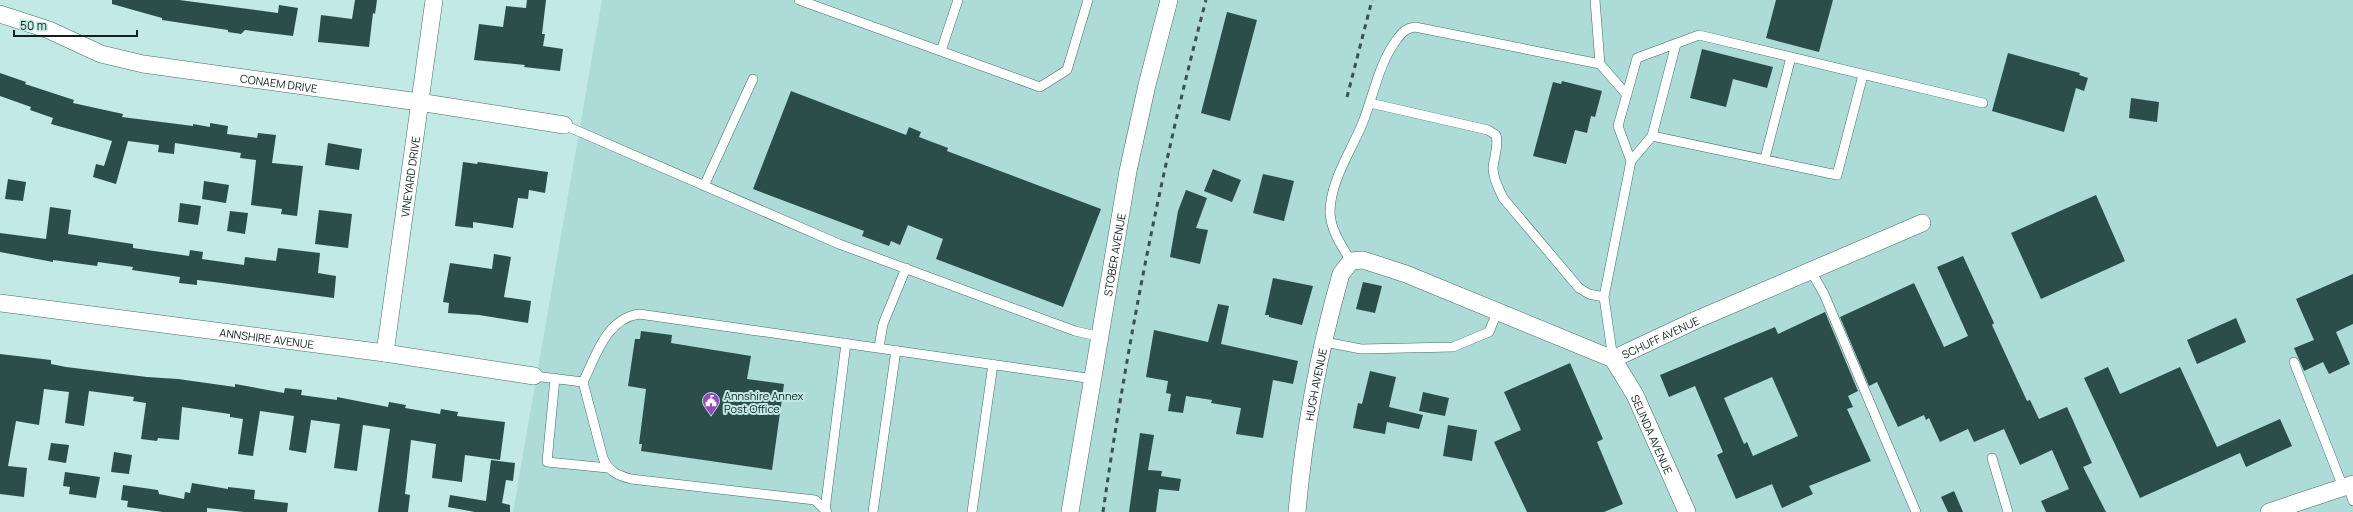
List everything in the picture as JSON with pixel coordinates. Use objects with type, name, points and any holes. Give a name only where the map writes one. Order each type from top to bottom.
[{"type":"street","name":"VINEYARD DRIVE","points":[[386,353],[434,0]]},
{"type":"street","name":"STOBER AVENUE","points":[[1070,512],[1094,379],[1128,170],[1147,85],[1169,0]]},
{"type":"street","name":"CONAEM DRIVE","points":[[0,14],[49,30],[101,54],[143,64],[419,102],[564,125]]},
{"type":"street","name":"SCHUFF AVENUE","points":[[1351,261],[1363,260],[1406,274],[1498,310],[1613,359],[1696,320],[1922,223]]},
{"type":"street","name":"HUGH AVENUE","points":[[1297,512],[1305,444],[1325,342],[1341,274],[1351,261]]},
{"type":"street","name":"ANNSHIRE AVENUE","points":[[0,303],[386,353],[534,376]]},
{"type":"street","name":"SELINDA AVENUE","points":[[1613,359],[1635,395],[1688,512]]},
{"type":"street","points":[[2277,511],[2349,489]]},
{"type":"lane","points":[[799,0],[1040,87],[1067,70],[1088,0]]},
{"type":"lane","points":[[941,51],[958,0]]},
{"type":"lane","points":[[1595,0],[1600,64],[1627,95]]},
{"type":"lane","points":[[1351,261],[1335,234],[1330,211],[1334,186],[1370,103],[1385,58],[1398,38],[1407,28],[1415,27],[1600,64]]},
{"type":"lane","points":[[1631,161],[1618,126],[1637,58],[1699,35],[1983,103]]},
{"type":"lane","points":[[1613,359],[1604,297],[1631,161],[1652,136],[1676,44]]},
{"type":"lane","points":[[1765,158],[1791,57]]},
{"type":"lane","points":[[1652,136],[1765,158],[1837,175],[1864,74]]},
{"type":"lane","points":[[704,186],[753,79]]},
{"type":"lane","points":[[1370,103],[1488,130],[1496,135],[1499,144],[1493,169],[1495,182],[1503,198],[1579,288],[1589,294],[1604,297]]},
{"type":"lane","points":[[564,125],[839,244],[1075,331],[1101,337]]},
{"type":"lane","points":[[879,347],[883,324],[906,268]]},
{"type":"lane","points":[[1811,271],[1824,294],[1916,512]]},
{"type":"lane","points":[[1325,342],[1360,349],[1453,347],[1488,332],[1498,310]]},
{"type":"lane","points":[[826,511],[815,500],[630,479],[618,476],[608,468],[603,458],[583,382],[610,329],[627,316],[639,314],[879,347],[1094,379]]},
{"type":"lane","points":[[826,511],[846,343]]},
{"type":"lane","points":[[874,512],[896,350]]},
{"type":"lane","points":[[2294,362],[2349,489]]},
{"type":"lane","points":[[972,512],[993,364]]},
{"type":"lane","points":[[534,376],[583,382]]},
{"type":"lane","points":[[555,378],[546,462],[608,468]]},
{"type":"lane","points":[[1992,458],[2008,512]]},
{"type":"shaded area","points":[[602,0],[2353,0],[2353,512],[513,512]]},
{"type":"building","points":[[112,0],[179,0],[278,13],[279,5],[298,8],[293,36],[245,30],[241,34],[228,32],[228,30],[162,20],[162,18],[112,4]]},
{"type":"building","points":[[355,0],[377,0],[375,14],[373,13],[369,47],[318,42],[321,15],[352,19]]},
{"type":"building","points":[[527,0],[546,0],[542,34],[545,34],[543,46],[563,49],[560,71],[524,67],[525,65],[474,60],[479,24],[503,27],[506,6],[526,8]]},
{"type":"building","points":[[1776,0],[1833,0],[1819,52],[1766,38]]},
{"type":"building","points":[[1227,12],[1257,20],[1230,121],[1201,113]]},
{"type":"building","points":[[1702,49],[1773,67],[1767,88],[1733,79],[1726,107],[1690,98]]},
{"type":"building","points":[[2008,53],[2080,73],[2079,75],[2088,78],[2084,91],[2076,88],[2064,132],[1992,111]]},
{"type":"building","points":[[0,73],[26,82],[25,84],[74,100],[73,103],[123,114],[122,117],[193,126],[193,124],[210,127],[210,123],[228,126],[227,134],[257,138],[258,133],[276,135],[272,163],[303,166],[297,216],[281,214],[282,209],[251,205],[256,160],[240,158],[241,153],[175,143],[174,154],[158,152],[159,145],[128,141],[116,184],[93,177],[96,164],[104,166],[112,141],[51,124],[53,118],[30,110],[31,107],[0,96]]},
{"type":"building","points":[[1562,81],[1602,91],[1595,117],[1591,116],[1587,133],[1575,130],[1566,164],[1533,156],[1553,82],[1561,84]]},
{"type":"building","points":[[791,91],[906,135],[909,127],[921,132],[919,137],[948,148],[947,151],[1101,209],[1063,307],[936,259],[943,239],[908,225],[900,245],[891,241],[889,246],[862,236],[864,231],[753,189]]},
{"type":"building","points":[[2131,98],[2159,102],[2157,122],[2129,118]]},
{"type":"building","points":[[328,143],[362,149],[359,170],[325,165]]},
{"type":"building","points":[[463,162],[477,164],[478,162],[548,172],[545,193],[529,190],[528,199],[518,198],[513,228],[473,222],[473,228],[455,226]]},
{"type":"building","points":[[1213,169],[1241,180],[1232,202],[1204,191]]},
{"type":"building","points":[[1263,174],[1294,181],[1284,221],[1253,213]]},
{"type":"building","points":[[8,179],[26,182],[23,201],[5,199]]},
{"type":"building","points":[[204,181],[229,185],[226,203],[202,199]]},
{"type":"building","points":[[1186,190],[1207,198],[1196,228],[1208,230],[1200,264],[1170,257],[1178,211]]},
{"type":"building","points":[[2096,195],[2125,261],[2041,299],[2011,233]]},
{"type":"building","points":[[180,203],[201,206],[198,225],[178,222]]},
{"type":"building","points":[[50,207],[71,210],[68,234],[133,244],[133,248],[189,256],[190,250],[203,252],[202,259],[244,265],[245,257],[276,261],[278,248],[320,253],[318,273],[336,276],[334,298],[197,280],[197,285],[179,283],[180,277],[132,270],[133,267],[98,262],[97,266],[53,260],[53,262],[0,252],[0,233],[46,239]]},
{"type":"building","points":[[319,210],[352,214],[348,248],[315,244]]},
{"type":"building","points":[[230,211],[248,213],[245,234],[227,231]]},
{"type":"building","points":[[494,254],[511,257],[504,297],[531,301],[528,323],[479,315],[448,313],[449,303],[443,302],[450,263],[492,269]]},
{"type":"building","points":[[1963,256],[1994,323],[1992,325],[2027,401],[2030,400],[2039,419],[2067,407],[2092,463],[2083,467],[2106,512],[2046,512],[2041,501],[2069,489],[2052,450],[2020,465],[2004,429],[1974,442],[1968,429],[1940,442],[1929,418],[1926,420],[1924,415],[1898,427],[1877,382],[1869,386],[1840,317],[1914,283],[1944,347],[1968,336],[1937,267]]},
{"type":"building","points":[[2353,274],[2353,324],[2336,332],[2350,364],[2329,374],[2323,362],[2304,371],[2294,348],[2314,340],[2296,299]]},
{"type":"building","points":[[1273,278],[1313,286],[1302,325],[1265,315]]},
{"type":"building","points":[[1363,282],[1382,286],[1375,313],[1356,309]]},
{"type":"building","points":[[1218,304],[1229,306],[1221,344],[1298,361],[1293,384],[1273,380],[1263,438],[1236,434],[1241,408],[1211,403],[1212,400],[1186,396],[1183,413],[1168,411],[1171,394],[1166,393],[1168,381],[1146,377],[1154,330],[1208,342]]},
{"type":"building","points":[[1825,312],[1858,391],[1848,396],[1853,407],[1847,409],[1871,461],[1809,486],[1813,494],[1782,508],[1772,484],[1736,499],[1717,455],[1723,452],[1695,386],[1669,397],[1660,375],[1775,327],[1778,334]],"holes":[[[1772,377],[1798,436],[1753,456],[1747,442],[1744,444],[1724,398]]]},
{"type":"building","points":[[2236,318],[2246,342],[2197,364],[2187,340]]},
{"type":"building","name":"Annshire Annex Post Office","points":[[641,331],[672,335],[671,343],[751,356],[747,379],[784,384],[772,470],[641,451],[642,444],[639,444],[646,389],[628,386],[635,339],[640,339]]},
{"type":"building","points":[[0,354],[51,360],[51,364],[66,367],[147,377],[178,379],[235,387],[235,384],[284,393],[285,388],[302,390],[301,395],[337,400],[337,397],[388,407],[389,402],[406,405],[405,408],[440,414],[441,409],[458,412],[457,416],[505,422],[500,460],[465,455],[462,482],[432,478],[436,444],[411,440],[405,494],[410,495],[408,512],[378,512],[390,429],[363,425],[357,471],[334,468],[340,424],[311,420],[306,453],[289,450],[294,416],[260,411],[253,456],[238,454],[243,419],[230,417],[230,414],[182,407],[179,440],[158,438],[157,441],[141,439],[146,403],[133,401],[134,397],[89,391],[84,426],[65,423],[69,392],[44,389],[39,425],[16,421],[8,466],[27,468],[24,497],[0,494]]},
{"type":"building","points":[[1570,363],[1603,439],[1597,442],[1623,504],[1604,512],[1527,512],[1494,442],[1521,430],[1504,392]]},
{"type":"building","points":[[2108,367],[2120,394],[2180,367],[2217,447],[2280,419],[2292,446],[2246,467],[2240,453],[2140,498],[2084,378]]},
{"type":"building","points":[[1370,371],[1396,377],[1389,407],[1423,415],[1419,429],[1387,422],[1385,434],[1353,428],[1358,403],[1362,404]]},
{"type":"building","points":[[1423,392],[1449,398],[1445,416],[1419,411]]},
{"type":"building","points":[[1448,425],[1477,430],[1472,461],[1443,456]]},
{"type":"building","points":[[1140,433],[1154,435],[1148,470],[1162,471],[1161,476],[1181,479],[1179,491],[1159,489],[1156,512],[1129,512]]},
{"type":"building","points":[[51,443],[69,445],[66,463],[48,460]]},
{"type":"building","points":[[114,452],[132,455],[129,474],[111,472]]},
{"type":"building","points":[[491,460],[515,463],[513,481],[506,480],[502,503],[510,505],[510,512],[475,512],[448,507],[450,495],[486,501]]},
{"type":"building","points":[[65,472],[100,477],[96,498],[69,494],[70,487],[63,486]]},
{"type":"building","points":[[192,483],[228,489],[228,487],[255,490],[254,499],[288,503],[287,512],[244,512],[207,508],[207,512],[163,512],[127,507],[128,501],[121,500],[123,485],[158,490],[159,494],[184,499],[185,492],[190,493]]},
{"type":"building","points":[[1954,491],[1963,512],[1948,512],[1941,497]]},
{"type":"railway","points":[[1103,512],[1123,383],[1147,254],[1174,127],[1206,0]]},
{"type":"railway","points":[[1347,97],[1372,0]]},
{"type":"place","name":"Annshire Annex Post Office","points":[[711,416]]}]
